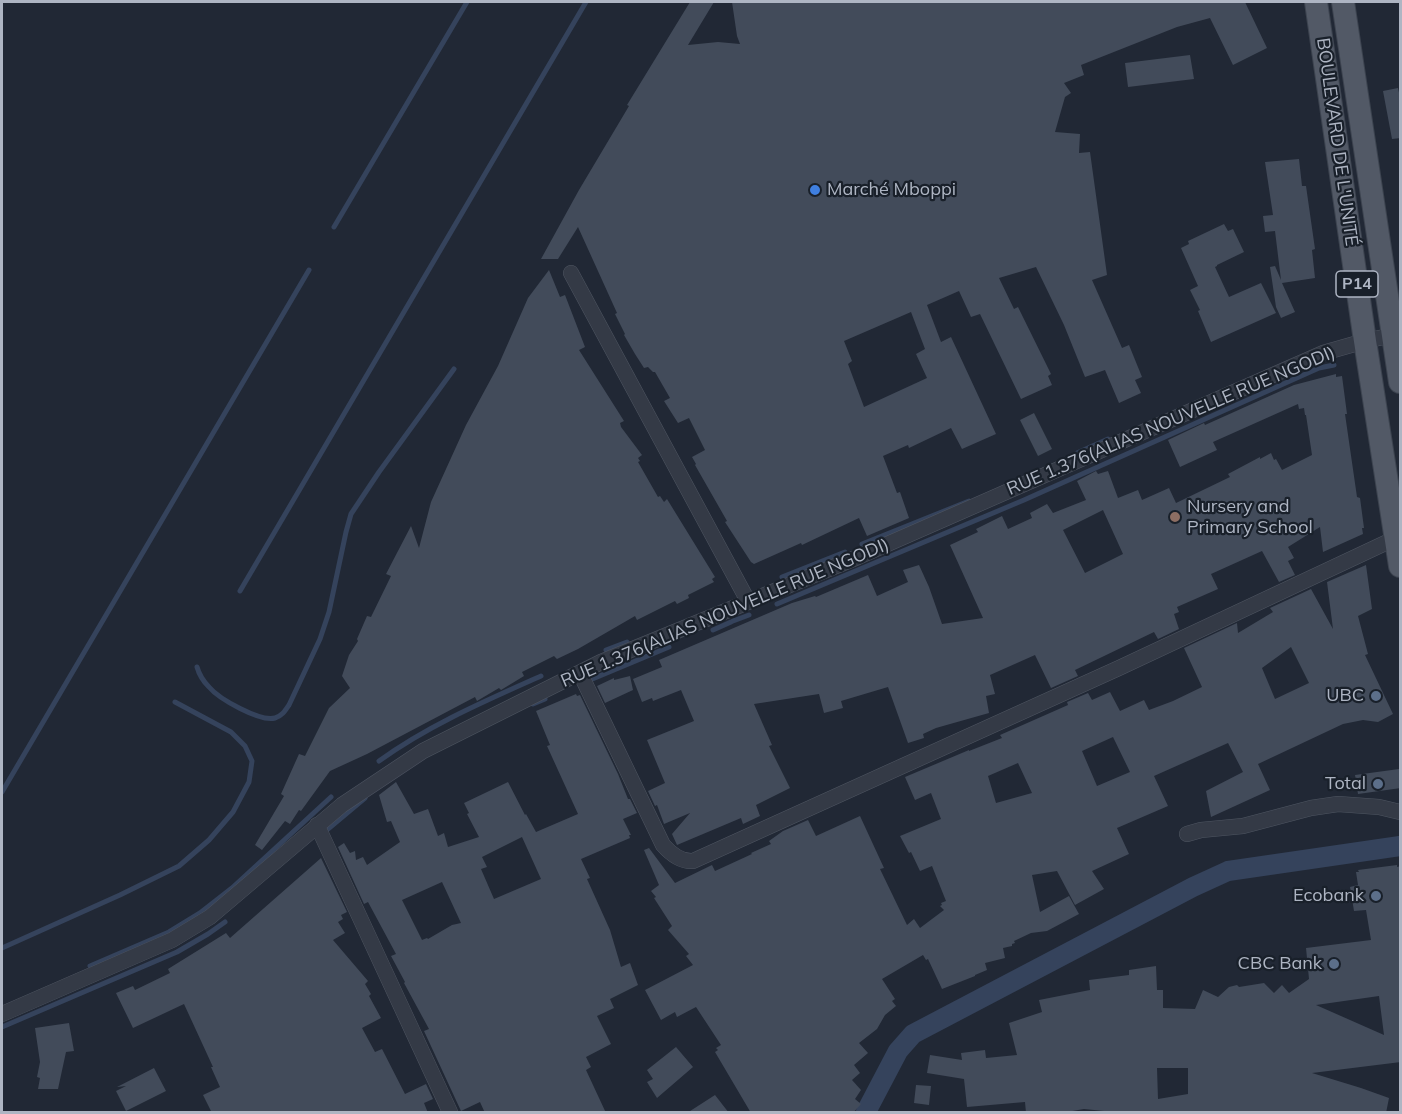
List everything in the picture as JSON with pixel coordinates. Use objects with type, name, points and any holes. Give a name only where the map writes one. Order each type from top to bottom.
[{"type":"main road","name":"BOULEVARD DE L'UNITÉ","points":[[1316,2],[1365,341],[1401,566]]},
{"type":"main road","name":"BOULEVARD DE L'UNITÉ","points":[[1344,2],[1401,381]]},
{"type":"street","points":[[571,273],[748,601]]},
{"type":"street","name":"RUE 1.376(ALIAS NOUVELLE RUE NGODI)","points":[[2,1014],[172,940],[210,917],[342,805],[423,751],[601,662],[858,557],[1323,353],[1393,335]]},
{"type":"street","points":[[580,673],[663,845],[669,852],[686,862],[693,861],[1119,668],[1395,538]]},
{"type":"street","points":[[1187,834],[1201,830],[1243,826],[1311,808],[1338,804],[1379,807],[1401,812]]},
{"type":"street","points":[[317,825],[450,1113]]},
{"type":"building","name":"Marché Mboppi","points":[[690,2],[714,2],[688,45],[718,42],[740,44],[732,2],[1245,2],[1267,48],[1233,65],[1210,18],[1177,27],[1081,65],[1084,75],[1064,83],[1071,93],[1065,97],[1055,132],[1080,134],[1079,153],[1090,152],[1107,275],[1092,280],[1122,348],[1129,345],[1142,377],[1135,380],[1141,393],[1119,403],[1105,370],[1085,377],[1064,325],[1036,267],[999,278],[1014,309],[1018,307],[1051,374],[1048,376],[1052,385],[1021,399],[980,314],[971,317],[959,291],[927,305],[941,342],[951,337],[996,434],[962,449],[951,428],[909,448],[908,445],[883,456],[909,518],[867,536],[859,518],[802,545],[801,543],[754,564],[725,522],[727,521],[695,465],[692,457],[705,450],[689,418],[678,423],[664,401],[670,398],[655,372],[648,367],[644,368],[635,354],[624,335],[615,314],[617,313],[578,227],[558,259],[541,259],[629,106],[627,105]],"holes":[[[911,312],[925,349],[916,354],[927,378],[864,407],[848,364],[852,361],[844,341]]]},
{"type":"building","points":[[1190,55],[1194,79],[1128,87],[1125,63]]},
{"type":"building","points":[[1398,88],[1401,102],[1401,138],[1392,139],[1383,91]]},
{"type":"building","points":[[1299,159],[1302,186],[1306,186],[1315,249],[1312,250],[1315,278],[1282,283],[1295,312],[1281,318],[1276,307],[1270,267],[1275,266],[1281,280],[1275,231],[1265,232],[1263,216],[1273,215],[1265,162]]},
{"type":"building","points":[[1224,224],[1228,231],[1233,229],[1244,252],[1215,267],[1229,297],[1261,283],[1276,313],[1211,342],[1190,290],[1198,286],[1181,248],[1189,244],[1188,241]]},
{"type":"building","points":[[549,270],[560,297],[565,295],[585,347],[579,350],[624,421],[620,423],[621,427],[642,455],[638,458],[640,461],[638,462],[658,497],[660,496],[664,502],[667,499],[715,577],[712,579],[714,582],[688,595],[689,598],[677,604],[675,601],[637,620],[635,616],[578,649],[557,659],[554,656],[522,672],[524,676],[501,690],[499,688],[477,701],[475,697],[330,771],[290,824],[285,821],[262,850],[255,845],[284,796],[281,794],[299,754],[305,756],[329,708],[350,688],[342,676],[367,616],[371,617],[391,576],[386,574],[411,526],[419,548],[431,502],[466,425],[498,366],[528,298]]},
{"type":"building","points":[[1336,374],[1336,377],[1342,376],[1347,414],[1345,414],[1357,497],[1360,498],[1363,534],[1323,552],[1320,527],[1288,547],[1294,558],[1288,561],[1295,575],[1279,582],[1262,551],[1211,574],[1218,589],[1177,607],[1179,612],[1174,614],[1179,629],[1158,639],[1154,632],[1075,670],[1078,676],[1051,688],[1035,655],[990,675],[995,694],[986,696],[989,713],[936,728],[923,734],[924,738],[908,743],[888,687],[841,701],[843,708],[824,713],[819,694],[754,704],[772,745],[769,746],[790,788],[756,805],[760,816],[743,824],[741,818],[677,845],[672,834],[690,813],[664,824],[657,805],[655,806],[648,791],[665,783],[647,740],[694,721],[681,690],[653,701],[652,698],[642,702],[633,679],[662,667],[659,660],[792,603],[816,597],[868,575],[877,596],[908,582],[903,570],[919,565],[942,624],[983,618],[950,545],[978,532],[976,529],[1002,516],[1008,529],[1032,518],[1030,513],[1047,504],[1053,513],[1086,500],[1077,481],[1096,471],[1098,474],[1108,471],[1118,498],[1138,490],[1142,500],[1169,488],[1176,503],[1230,477],[1228,474],[1271,453],[1282,470],[1312,455],[1306,415],[1304,408],[1299,409],[1298,404],[1213,442],[1217,450],[1180,467],[1168,440],[1294,385]],"holes":[[[1103,510],[1123,554],[1085,573],[1063,530]]]},
{"type":"building","points":[[1034,413],[1052,449],[1038,456],[1020,420]]},
{"type":"building","points":[[1366,565],[1372,609],[1358,616],[1368,654],[1365,655],[1393,714],[1378,722],[1363,720],[1343,724],[1258,764],[1270,790],[1211,817],[1206,791],[1243,772],[1228,743],[1154,776],[1168,806],[1117,828],[1129,854],[1092,871],[1104,889],[1075,905],[1057,871],[1032,875],[1040,912],[1069,896],[1079,914],[1047,931],[1031,933],[1014,941],[1012,946],[1003,948],[1005,958],[985,963],[987,970],[942,989],[928,959],[926,960],[923,955],[882,979],[895,999],[892,1001],[896,1006],[885,1015],[877,1029],[859,1043],[868,1053],[854,1065],[860,1073],[852,1080],[861,1090],[855,1099],[861,1104],[853,1113],[751,1113],[715,1052],[718,1050],[716,1048],[721,1045],[696,1007],[677,1017],[675,1012],[661,1020],[645,990],[693,965],[686,956],[689,954],[668,930],[672,926],[651,891],[659,885],[644,850],[649,848],[675,883],[712,865],[715,871],[752,854],[771,844],[769,841],[783,831],[808,820],[816,836],[860,816],[884,868],[880,869],[907,925],[914,919],[920,928],[944,910],[940,906],[946,901],[932,866],[920,871],[900,836],[941,819],[931,793],[915,800],[905,777],[1002,738],[1000,735],[1068,705],[1067,702],[1088,693],[1092,700],[1110,692],[1120,711],[1144,700],[1149,710],[1173,701],[1202,687],[1184,648],[1237,623],[1238,633],[1273,612],[1270,608],[1311,589],[1333,629],[1327,582]],"holes":[[[1291,647],[1309,683],[1275,699],[1262,668]],[[1113,737],[1130,772],[1097,786],[1082,751]],[[1018,763],[1032,793],[996,803],[988,776]]]},
{"type":"building","points":[[630,676],[633,690],[605,703],[597,686],[614,678],[614,680]]},
{"type":"building","points":[[576,694],[580,695],[628,799],[637,813],[623,819],[631,835],[629,835],[630,838],[581,859],[590,878],[587,879],[610,930],[621,967],[630,963],[638,985],[610,999],[614,1008],[597,1016],[611,1044],[586,1057],[591,1067],[586,1070],[606,1113],[485,1113],[480,1102],[461,1111],[424,1031],[429,1029],[391,956],[396,954],[368,902],[364,904],[338,847],[344,843],[350,853],[355,851],[356,860],[363,857],[367,865],[400,842],[391,821],[387,822],[379,795],[396,782],[414,814],[428,809],[438,836],[444,833],[448,847],[479,837],[464,803],[508,782],[536,832],[578,814],[547,746],[550,745],[536,711]],"holes":[[[522,837],[541,879],[494,899],[481,869],[487,867],[482,857]],[[442,882],[461,923],[422,940],[402,900]]]},
{"type":"building","name":"Total","points":[[1399,769],[1401,788],[1358,794],[1355,775]]},
{"type":"building","points":[[321,858],[347,912],[341,915],[343,919],[338,922],[345,933],[333,940],[368,981],[365,984],[371,994],[369,996],[381,1018],[362,1028],[375,1052],[382,1049],[405,1094],[426,1084],[433,1099],[424,1103],[428,1113],[212,1113],[203,1095],[220,1087],[184,1004],[133,1028],[116,993],[133,986],[135,990],[170,973],[168,969],[226,933],[230,938]]},
{"type":"building","points":[[1401,866],[1401,1062],[1312,1073],[1389,1098],[1386,1113],[1104,1113],[1104,1111],[1084,1109],[1061,1113],[1026,1113],[1025,1102],[967,1107],[964,1079],[927,1073],[930,1055],[962,1060],[961,1053],[985,1050],[986,1058],[1017,1055],[1009,1023],[1042,1012],[1039,1000],[1090,990],[1089,980],[1129,975],[1129,970],[1156,966],[1157,990],[1163,990],[1163,1008],[1195,1009],[1203,990],[1218,997],[1229,987],[1237,985],[1239,987],[1264,983],[1274,993],[1282,985],[1289,993],[1309,979],[1306,948],[1371,940],[1366,910],[1354,911],[1350,887],[1358,885],[1356,872],[1359,872],[1358,870]],"holes":[[[1379,996],[1384,1035],[1316,1005]],[[1157,1068],[1188,1068],[1188,1094],[1158,1099]]]},
{"type":"building","points":[[69,1023],[74,1051],[66,1052],[58,1089],[38,1089],[40,1078],[37,1077],[40,1062],[35,1028]]},
{"type":"building","points":[[676,1047],[693,1067],[657,1098],[647,1082],[653,1079],[647,1070]]},
{"type":"building","points":[[154,1068],[166,1091],[126,1111],[116,1091],[126,1086],[117,1087]]},
{"type":"building","points":[[916,1085],[931,1086],[929,1105],[914,1103]]},
{"type":"building","points":[[715,1095],[729,1113],[687,1113]]},
{"type":"waterway","points":[[334,227],[467,2]]},
{"type":"waterway","points":[[240,591],[586,2]]},
{"type":"waterway","points":[[2,792],[309,270]]},
{"type":"waterway","points":[[777,604],[1024,500],[1319,368],[1334,365]]},
{"type":"waterway","points":[[197,667],[207,685],[230,703],[260,717],[275,718],[285,711],[320,639],[329,612],[351,514],[454,369]]},
{"type":"waterway","points":[[1077,453],[1108,439]]},
{"type":"waterway","points":[[862,544],[969,501]]},
{"type":"waterway","points":[[782,577],[845,552]]},
{"type":"waterway","points":[[733,621],[749,615]]},
{"type":"waterway","points":[[713,630],[731,622]]},
{"type":"waterway","points":[[606,650],[627,642]]},
{"type":"waterway","points":[[590,680],[669,647]]},
{"type":"waterway","points":[[379,761],[437,725],[541,676]]},
{"type":"waterway","points":[[533,704],[545,699]]},
{"type":"waterway","points":[[2,948],[179,866],[209,840],[233,812],[249,782],[252,761],[245,746],[231,732],[175,702]]},
{"type":"waterway","points":[[90,966],[169,932],[200,913],[232,888],[331,797]]},
{"type":"waterway","points":[[322,834],[365,798]]},
{"type":"waterway","points":[[866,1112],[898,1051],[913,1034],[1193,887],[1228,871],[1400,846]]},
{"type":"waterway","points":[[2,1027],[177,952],[225,922]]},
{"type":"place","name":"Marché Mboppi","points":[[815,190]]},
{"type":"place","name":"Nursery and Primary School","points":[[1175,517]]},
{"type":"place","name":"UBC","points":[[1376,696]]},
{"type":"place","name":"Total","points":[[1378,784]]},
{"type":"place","name":"Ecobank","points":[[1376,896]]},
{"type":"place","name":"CBC Bank","points":[[1334,964]]}]
